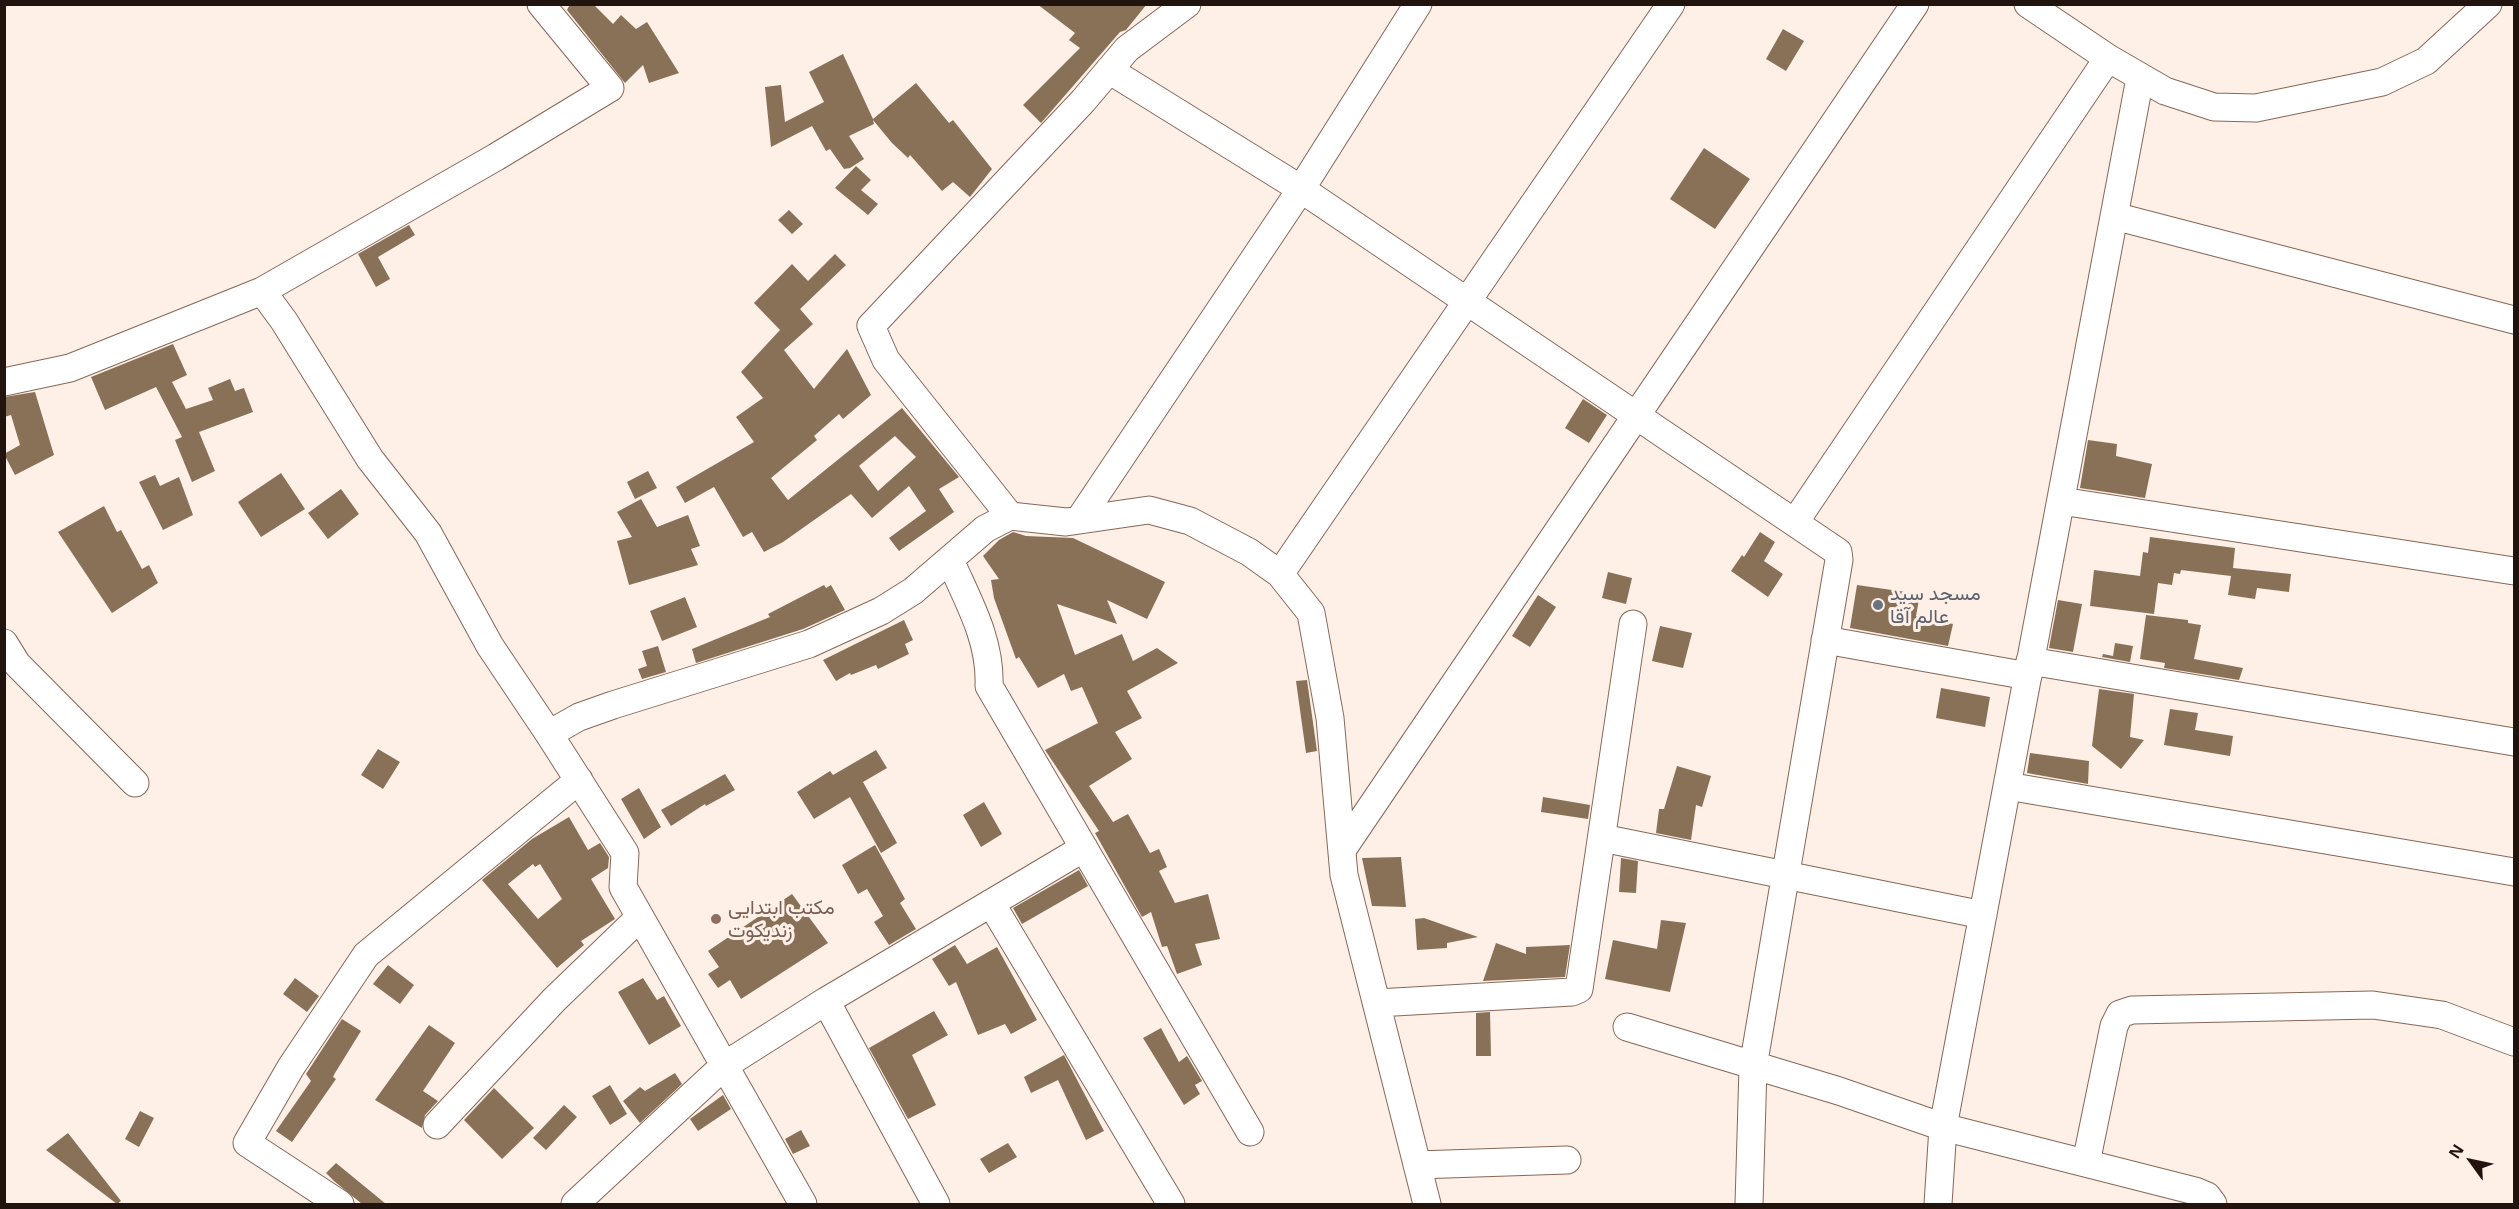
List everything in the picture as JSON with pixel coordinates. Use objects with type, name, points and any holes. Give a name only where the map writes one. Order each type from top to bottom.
[{"type":"street","points":[[4,382],[70,368],[262,291],[496,157],[610,88],[541,4]]},
{"type":"street","points":[[1010,516],[886,360],[871,326],[1127,49],[1186,4]]},
{"type":"street","points":[[1079,520],[1301,189],[1418,4]]},
{"type":"street","points":[[1280,574],[1671,4]]},
{"type":"street","points":[[1342,850],[1915,4]]},
{"type":"street","points":[[2028,4],[2108,58],[2166,91],[2214,107],[2256,108],[2382,82],[2426,61],[2488,4]]},
{"type":"street","points":[[1795,522],[2108,58]]},
{"type":"street","points":[[1109,70],[1301,189],[1838,552],[1839,560],[1753,1067],[1749,1204]]},
{"type":"street","points":[[1938,1204],[1943,1127],[2140,78]]},
{"type":"street","points":[[2114,216],[2514,320]]},
{"type":"street","points":[[262,291],[284,321],[370,459],[429,533],[490,646],[625,853],[622,887],[804,1204]]},
{"type":"street","points":[[2061,501],[2514,571]]},
{"type":"street","points":[[549,734],[579,717],[613,705],[809,644],[881,611],[913,591],[985,529],[1010,516],[1066,522],[1149,510],[1190,521],[1249,552],[1280,574],[1311,613],[1330,718],[1344,876],[1427,1204]]},
{"type":"street","points":[[950,560],[986,644],[990,664],[989,686],[1250,1132]]},
{"type":"street","points":[[1377,1003],[1572,992],[1578,989],[1633,624]]},
{"type":"street","points":[[1825,640],[2514,742]]},
{"type":"street","points":[[4,643],[17,664],[135,783]]},
{"type":"street","points":[[340,1204],[248,1143],[291,1067],[366,955],[579,780]]},
{"type":"street","points":[[2007,786],[2514,872]]},
{"type":"street","points":[[1602,838],[1983,915]]},
{"type":"street","points":[[575,1204],[725,1065],[826,1001],[1084,848]]},
{"type":"street","points":[[991,903],[1167,1203]]},
{"type":"street","points":[[437,1125],[554,1000],[640,917]]},
{"type":"street","points":[[826,1001],[936,1204]]},
{"type":"street","points":[[2086,1163],[2114,1026],[2120,1014],[2132,1010],[2373,1005],[2442,1015],[2514,1042]]},
{"type":"street","points":[[1627,1027],[1753,1067],[1839,1091],[1943,1127],[2195,1191],[2207,1196],[2213,1204]]},
{"type":"street","points":[[1417,1165],[1568,1160]]},
{"type":"building","points":[[570,4],[593,4],[613,24],[621,15],[636,29],[647,22],[679,73],[649,83],[643,65],[625,83],[567,10]]},
{"type":"building","points":[[1037,4],[1147,4],[1041,123],[1023,105],[1080,48],[1069,40],[1075,33]]},
{"type":"building","points":[[1783,29],[1804,41],[1786,71],[1766,59]]},
{"type":"building","points":[[843,54],[873,119],[916,83],[949,123],[953,120],[992,169],[970,197],[953,182],[942,191],[910,155],[908,158],[892,143],[873,120],[874,124],[849,136],[864,159],[850,168],[844,169],[830,149],[826,151],[812,126],[771,147],[765,87],[781,85],[785,122],[824,102],[809,72]]},
{"type":"building","points":[[1704,148],[1750,179],[1715,229],[1670,199]]},
{"type":"building","points":[[856,166],[871,180],[861,190],[878,204],[868,215],[835,188]]},
{"type":"building","points":[[789,210],[803,224],[792,234],[778,220]]},
{"type":"building","points":[[409,225],[415,235],[378,257],[390,279],[376,287],[358,254]]},
{"type":"building","points":[[835,254],[846,265],[800,309],[813,324],[784,350],[814,389],[847,349],[871,395],[843,419],[839,414],[814,436],[817,440],[771,478],[788,500],[902,408],[959,477],[939,489],[954,512],[899,551],[889,538],[926,511],[909,486],[872,518],[851,494],[783,542],[764,552],[752,532],[743,537],[714,487],[685,503],[676,487],[754,442],[736,417],[763,398],[741,372],[780,330],[754,303],[792,264],[808,281]],"holes":[[[895,436],[916,457],[878,491],[859,466]]]},
{"type":"building","points":[[173,344],[187,375],[172,382],[186,409],[213,400],[208,388],[230,379],[235,391],[244,388],[253,412],[199,432],[215,471],[192,482],[175,440],[182,437],[156,387],[105,410],[91,377]]},
{"type":"building","points":[[35,392],[54,455],[15,475],[4,454],[20,445],[11,415],[4,417],[4,397]]},
{"type":"building","points":[[1583,399],[1607,415],[1589,443],[1565,428]]},
{"type":"building","points":[[2088,440],[2117,444],[2116,456],[2152,464],[2145,498],[2080,488]]},
{"type":"building","points":[[648,471],[657,488],[635,499],[627,482]]},
{"type":"building","points":[[281,473],[305,509],[261,537],[238,502]]},
{"type":"building","points":[[155,475],[160,486],[179,477],[193,515],[163,530],[139,482]]},
{"type":"building","points":[[341,489],[359,514],[328,539],[308,513]]},
{"type":"building","points":[[641,499],[657,527],[688,515],[700,546],[691,549],[698,565],[629,585],[617,541],[632,537],[617,512]]},
{"type":"building","points":[[104,506],[117,532],[121,530],[142,569],[149,565],[158,583],[112,613],[58,532]]},
{"type":"building","points":[[1013,532],[1026,536],[1073,538],[1165,582],[1147,619],[1107,600],[1117,624],[1057,604],[1075,655],[1122,634],[1133,661],[1157,648],[1178,663],[1127,691],[1142,718],[1115,732],[1132,759],[1089,786],[1113,822],[1128,814],[1150,853],[1159,849],[1167,867],[1159,871],[1175,903],[1208,894],[1220,939],[1195,944],[1202,965],[1177,974],[1167,946],[1162,947],[1151,912],[1142,917],[1095,833],[1099,831],[1045,750],[1098,723],[1082,687],[1071,691],[1064,674],[1038,688],[1019,657],[1016,659],[994,598],[991,580],[999,579],[983,556],[999,540]]},
{"type":"building","points":[[1760,532],[1775,542],[1764,561],[1783,574],[1768,597],[1731,571],[1742,555],[1744,557]]},
{"type":"building","points":[[2150,537],[2235,548],[2233,568],[2291,574],[2289,592],[2257,588],[2255,599],[2228,595],[2231,576],[2181,570],[2180,574],[2174,573],[2172,585],[2158,583],[2154,614],[2090,606],[2094,570],[2140,576],[2143,552],[2148,553]]},
{"type":"building","points":[[1608,572],[1632,578],[1626,604],[1602,598]]},
{"type":"building","points":[[824,585],[826,588],[831,585],[845,610],[803,629],[696,663],[692,649],[770,617],[768,614]]},
{"type":"building","points":[[1857,585],[1920,594],[1916,616],[1953,624],[1948,646],[1850,628]]},
{"type":"building","points":[[1538,595],[1556,607],[1530,647],[1512,636]]},
{"type":"building","points":[[685,597],[697,627],[662,641],[650,611]]},
{"type":"building","points":[[2058,600],[2082,604],[2073,652],[2049,648]]},
{"type":"building","points":[[2146,615],[2188,620],[2188,623],[2201,625],[2194,659],[2243,668],[2239,680],[2164,668],[2165,663],[2140,659]]},
{"type":"building","points":[[904,620],[913,640],[905,644],[909,654],[878,669],[876,665],[851,675],[850,673],[836,681],[823,660]]},
{"type":"building","points":[[1660,626],[1692,633],[1683,668],[1652,661]]},
{"type":"building","points":[[2115,643],[2133,646],[2130,662],[2102,657],[2103,654],[2113,656]]},
{"type":"building","points":[[658,646],[666,672],[642,679],[638,669],[647,666],[642,651]]},
{"type":"building","points":[[1307,680],[1317,751],[1306,753],[1296,681]]},
{"type":"building","points":[[1941,688],[1990,697],[1985,727],[1936,718]]},
{"type":"building","points":[[2099,689],[2134,694],[2130,737],[2144,740],[2121,769],[2092,746]]},
{"type":"building","points":[[2170,709],[2198,713],[2195,730],[2233,736],[2230,756],[2164,745]]},
{"type":"building","points":[[378,749],[400,762],[383,789],[361,775]]},
{"type":"building","points":[[876,750],[887,768],[863,782],[897,843],[881,853],[850,797],[814,819],[797,792],[830,771],[833,775]]},
{"type":"building","points":[[2030,753],[2089,761],[2088,784],[2027,773]]},
{"type":"building","points":[[1677,766],[1711,776],[1702,807],[1696,805],[1691,840],[1656,833],[1659,809],[1664,809]]},
{"type":"building","points":[[725,774],[735,790],[706,806],[705,804],[671,826],[661,810]]},
{"type":"building","points":[[639,788],[661,827],[644,839],[621,799]]},
{"type":"building","points":[[1543,797],[1590,805],[1588,819],[1541,812]]},
{"type":"building","points":[[984,802],[1002,834],[981,847],[963,815]]},
{"type":"building","points":[[569,817],[588,850],[600,843],[609,857],[608,868],[591,879],[615,919],[581,941],[584,945],[557,968],[482,880],[532,839]],"holes":[[[533,864],[535,867],[540,864],[562,899],[538,919],[508,884]]]},
{"type":"building","points":[[875,845],[905,899],[900,903],[916,929],[889,945],[874,922],[883,916],[867,889],[858,894],[842,865]]},
{"type":"building","points":[[1401,857],[1406,907],[1372,906],[1362,858]]},
{"type":"building","points":[[1621,858],[1638,861],[1636,893],[1619,892]]},
{"type":"building","points":[[1079,870],[1088,886],[1022,924],[1013,908]]},
{"type":"building","points":[[792,894],[828,943],[741,999],[730,980],[718,988],[708,974],[719,967],[708,951]]},
{"type":"building","points":[[1424,918],[1478,937],[1447,943],[1447,948],[1417,950],[1415,919]]},
{"type":"building","points":[[1661,920],[1686,923],[1670,992],[1605,979],[1613,940],[1657,949]]},
{"type":"building","points":[[1496,943],[1526,954],[1526,947],[1570,945],[1565,977],[1483,981]]},
{"type":"building","points":[[955,945],[967,964],[997,947],[1037,1020],[1011,1034],[1005,1024],[978,1035],[956,982],[949,986],[932,959]]},
{"type":"building","points":[[388,965],[414,985],[400,1004],[373,984]]},
{"type":"building","points":[[295,978],[319,996],[307,1012],[283,994]]},
{"type":"building","points":[[643,978],[657,1000],[664,996],[681,1026],[649,1045],[618,992]]},
{"type":"building","points":[[934,1011],[948,1035],[912,1055],[936,1105],[908,1119],[869,1048]]},
{"type":"building","points":[[1490,1012],[1491,1056],[1476,1056],[1476,1013]]},
{"type":"building","points":[[342,1019],[361,1031],[335,1073],[333,1077],[336,1079],[292,1142],[276,1131],[311,1081],[306,1074]]},
{"type":"building","points":[[429,1025],[455,1043],[423,1091],[438,1101],[425,1115],[422,1128],[375,1100]]},
{"type":"building","points":[[1161,1028],[1179,1062],[1187,1056],[1202,1081],[1195,1085],[1200,1094],[1184,1105],[1143,1038]]},
{"type":"building","points":[[1064,1055],[1104,1131],[1086,1140],[1058,1080],[1031,1093],[1024,1077]]},
{"type":"building","points":[[675,1073],[682,1084],[640,1123],[623,1101],[640,1087],[645,1091]]},
{"type":"building","points":[[610,1085],[627,1114],[610,1125],[592,1096]]},
{"type":"building","points":[[494,1088],[534,1128],[502,1159],[464,1120]]},
{"type":"building","points":[[723,1095],[731,1109],[698,1131],[690,1119]]},
{"type":"building","points":[[564,1105],[577,1117],[546,1150],[533,1138]]},
{"type":"building","points":[[140,1111],[154,1118],[139,1147],[125,1139]]},
{"type":"building","points":[[801,1130],[810,1146],[793,1154],[785,1139]]},
{"type":"building","points":[[68,1133],[121,1201],[117,1204],[46,1150]]},
{"type":"building","points":[[1008,1143],[1017,1157],[989,1173],[980,1159]]},
{"type":"building","points":[[336,1163],[386,1204],[362,1204],[326,1173]]},
{"type":"place","name":"مسجد سید عالم آقا","points":[[1878,605]]},
{"type":"place","name":"مکتب ابتدایی زندیکوت","points":[[716,919]]}]
